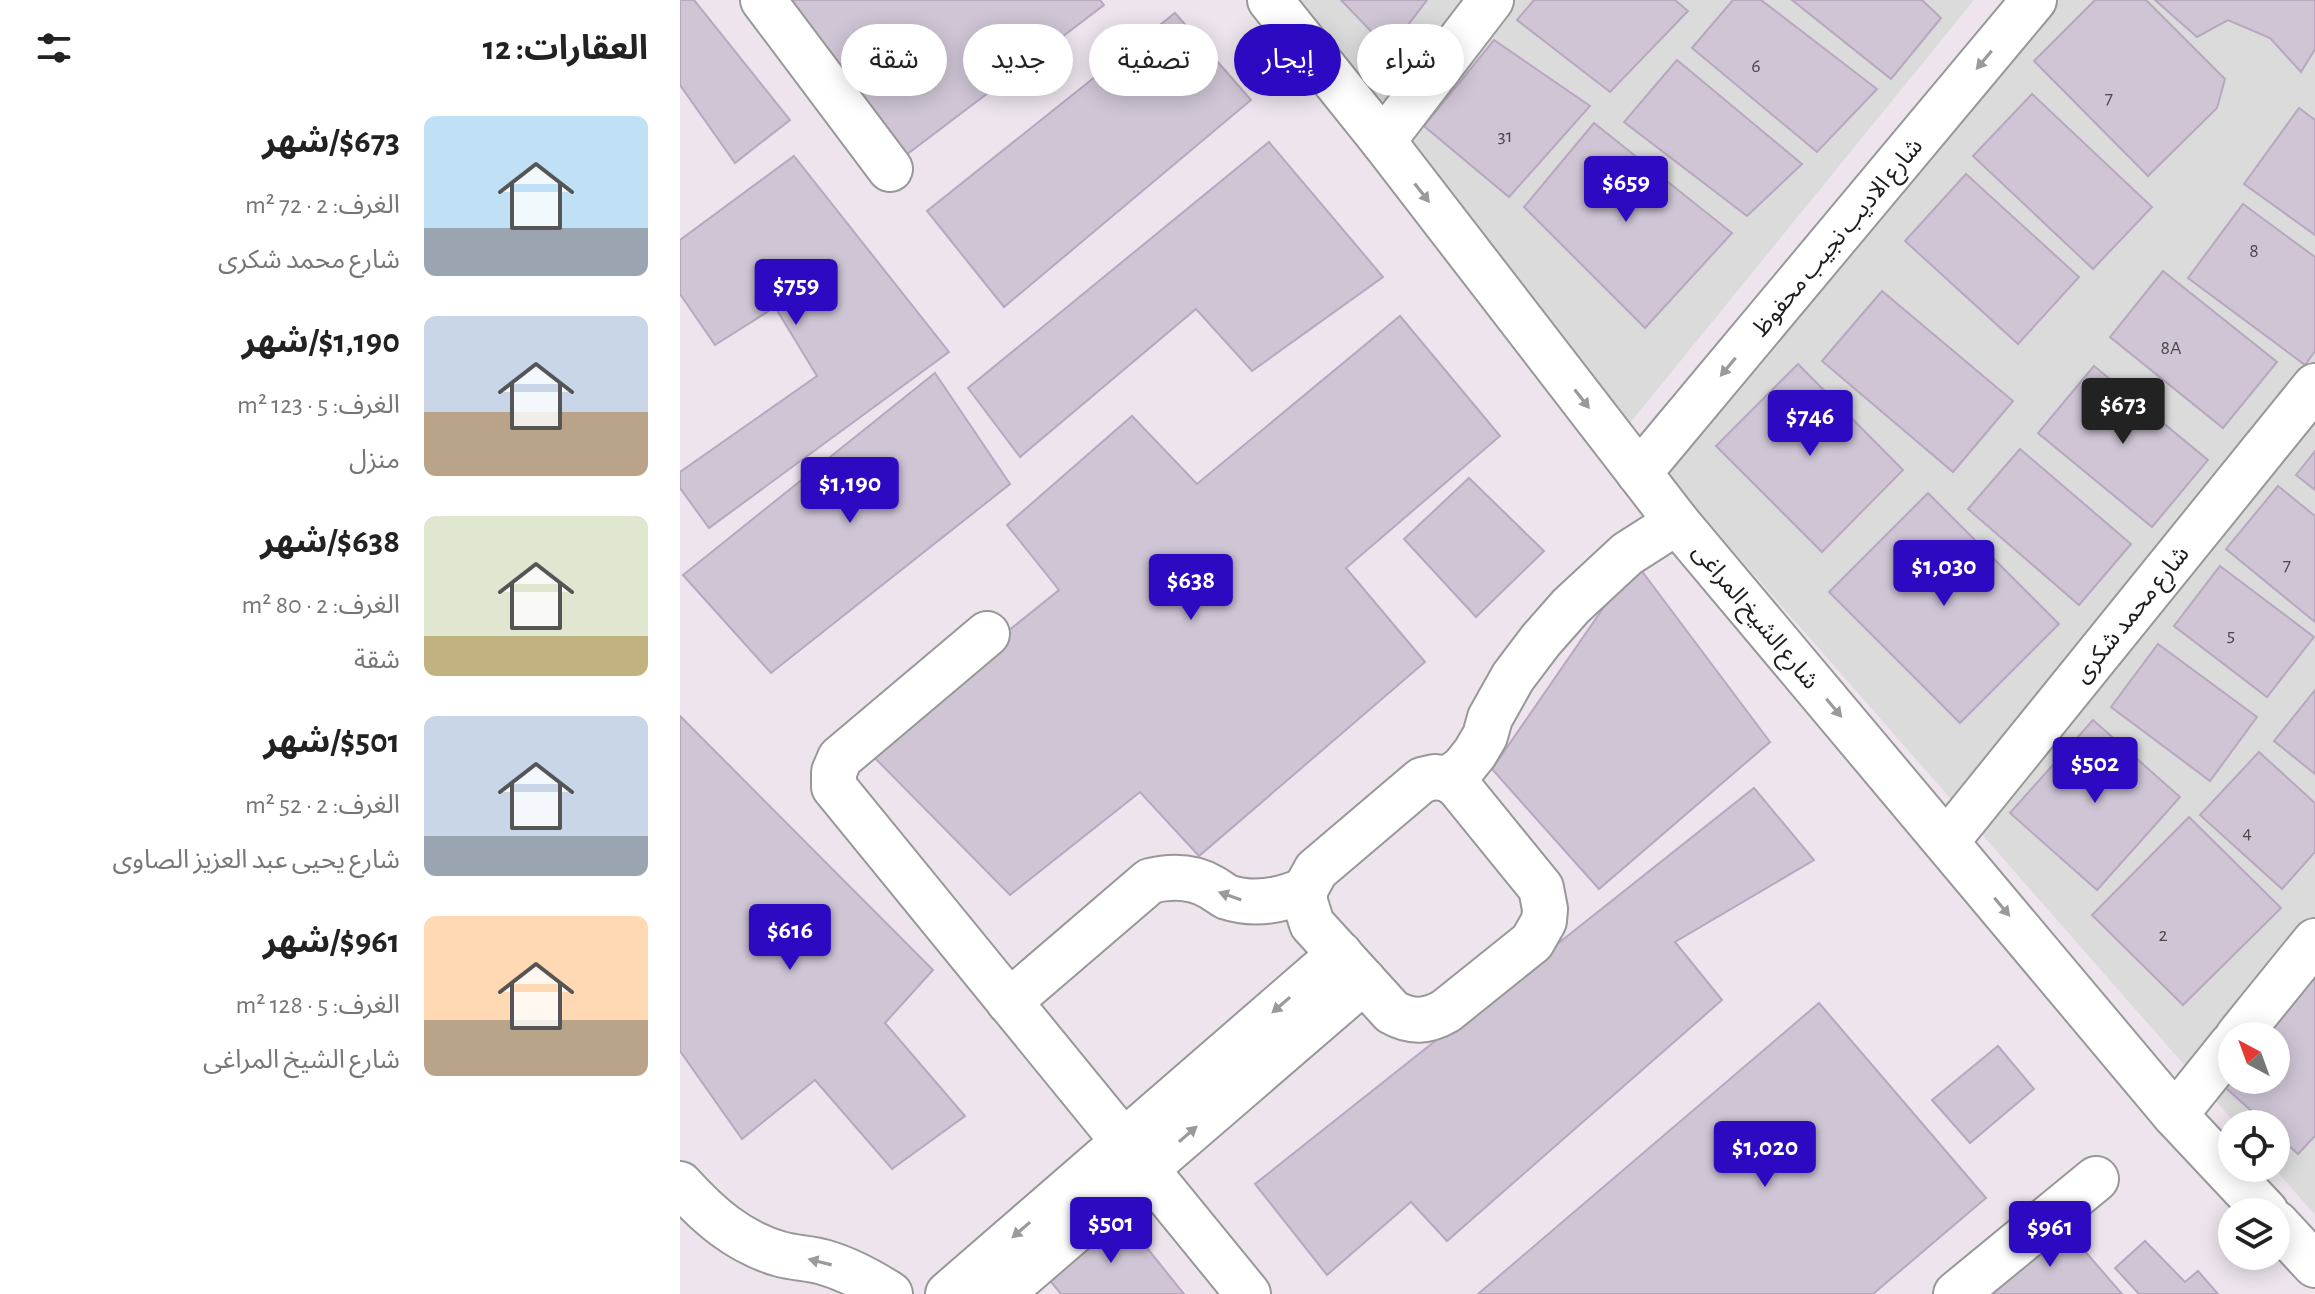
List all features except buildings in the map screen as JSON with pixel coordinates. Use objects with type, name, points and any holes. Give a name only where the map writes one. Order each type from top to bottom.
[{"type":"street","points":[[763,0],[890,169]]},
{"type":"street","name":"شارع الشيخ المراغى","points":[[1270,0],[1383,141],[1677,522],[2175,1115],[2253,1198]]},
{"type":"street","points":[[1383,141],[1491,0]]},
{"type":"street","name":"شارع الاديب نجيب محفوظ","points":[[1639,473],[2034,0]]},
{"type":"street","name":"شارع محمد شكرى","points":[[1947,841],[2315,386]]},
{"type":"street","points":[[1448,779],[1463,768],[1475,753],[1513,677],[1571,606],[1627,554],[1677,522]]},
{"type":"street","points":[[987,634],[840,758],[834,772],[834,787],[1248,1294]]},
{"type":"street","points":[[1435,777],[1448,779],[1458,786],[1541,888],[1545,909],[1539,932],[1532,942],[1446,1011],[1418,1021],[1404,1019],[1392,1012],[1312,924],[1307,913],[1305,890],[1316,870],[1422,780],[1435,777]]},
{"type":"street","points":[[1009,1002],[1150,881],[1181,878],[1211,887],[1223,896],[1256,902],[1273,901],[1305,890]]},
{"type":"street","points":[[2249,1022],[2315,941]]},
{"type":"street","points":[[948,1294],[1135,1156],[1352,968]]},
{"type":"street","points":[[2175,1115],[2218,1061]]},
{"type":"street","points":[[1001,1294],[1135,1156]]},
{"type":"street","points":[[1956,1294],[2096,1179]]},
{"type":"street","points":[[680,1184],[705,1212],[740,1237],[779,1254],[821,1261],[862,1275],[890,1294]]},
{"type":"street","points":[[2290,1238],[2315,1265]]},
{"type":"shaded area","points":[[1294,0],[1974,0],[1630,423],[1370,96],[1464,96],[1464,24],[1357,24],[1357,79],[1341,59],[1341,24],[1313,24]]},
{"type":"shaded area","points":[[2053,0],[2315,0],[2315,1215],[2286,1182],[2290,1182],[2290,1110],[2224,1110],[1664,472]]}]
